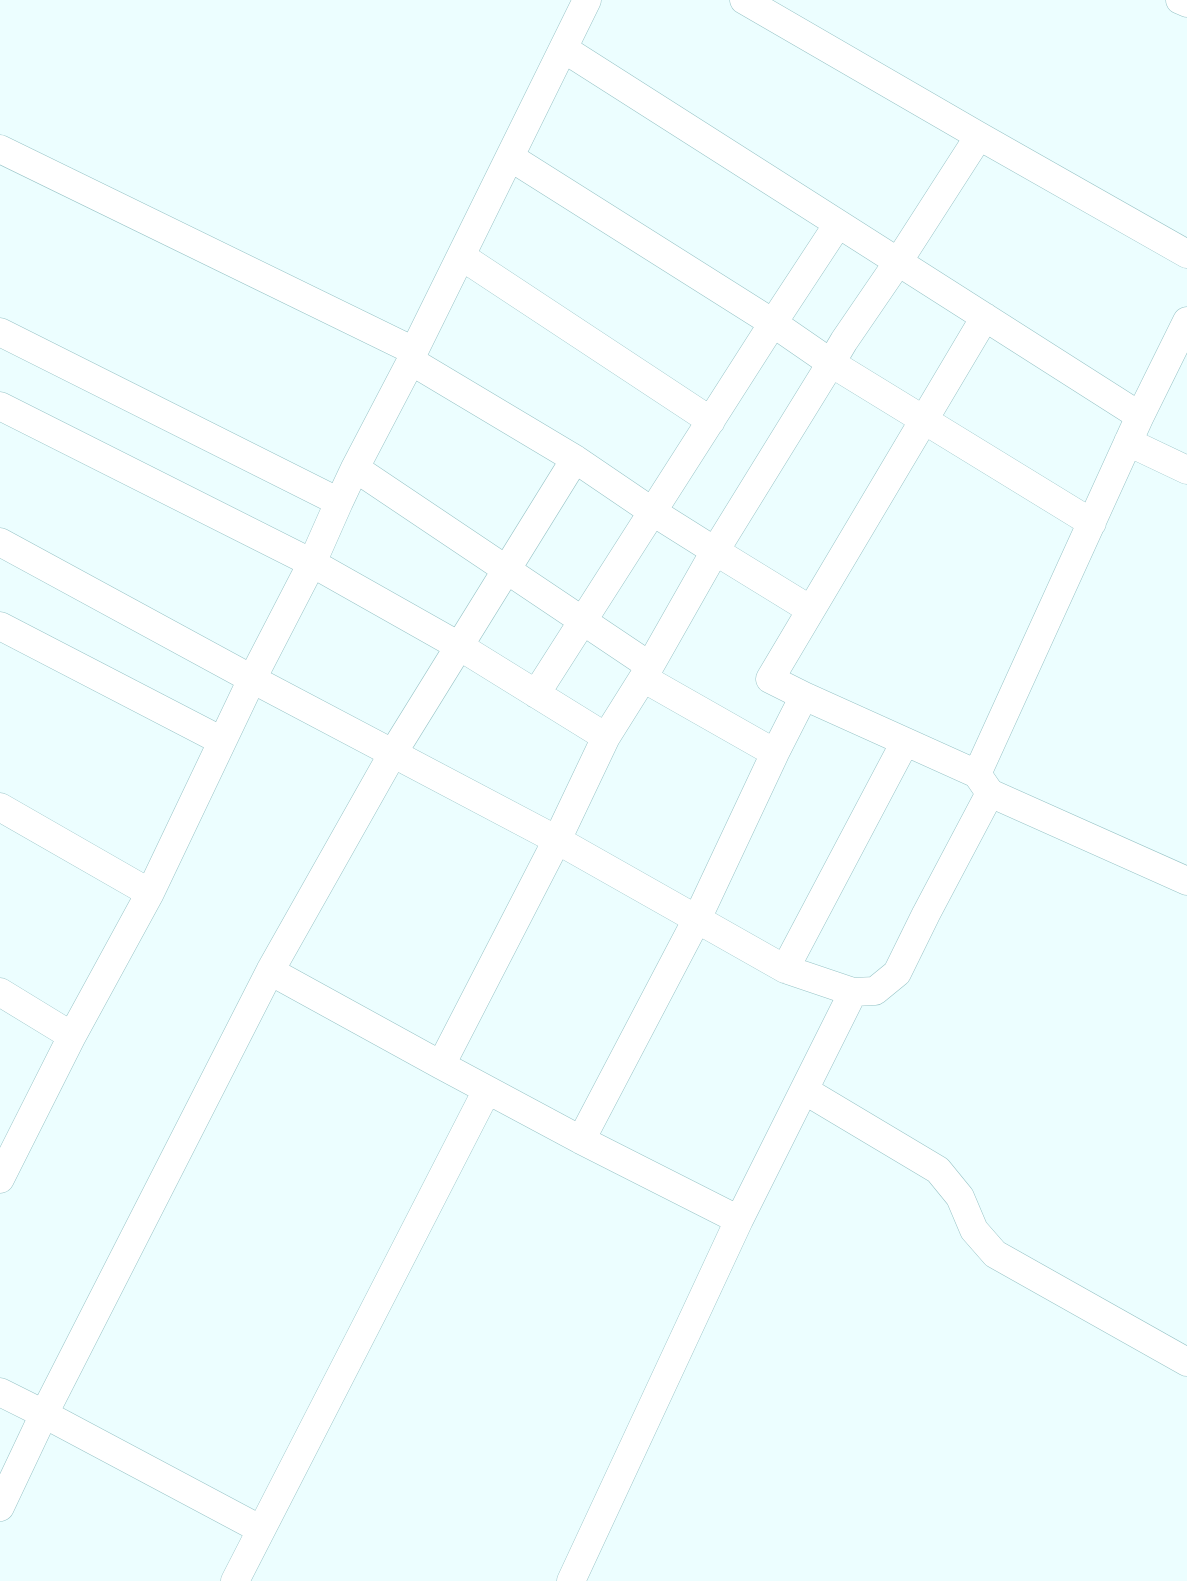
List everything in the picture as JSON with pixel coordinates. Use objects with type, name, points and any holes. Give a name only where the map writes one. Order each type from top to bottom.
[{"type":"street","points":[[0,1179],[72,1036],[150,893],[252,679],[312,564],[338,502],[587,0]]},
{"type":"street","points":[[744,0],[1187,254]]},
{"type":"street","points":[[1180,0],[1187,3]]},
{"type":"street","points":[[564,49],[1140,416]]},
{"type":"street","points":[[441,1065],[557,840],[606,737],[716,551],[832,364],[844,341],[898,262],[979,136]]},
{"type":"street","points":[[0,149],[412,356],[575,458],[653,512],[812,610]]},
{"type":"street","points":[[510,158],[773,323],[832,364],[1092,523]]},
{"type":"street","points":[[536,694],[838,224]]},
{"type":"street","points":[[461,256],[711,421]]},
{"type":"street","points":[[986,317],[770,680],[905,742],[984,783],[1187,881]]},
{"type":"street","points":[[0,542],[252,679],[557,840],[785,969],[853,992],[875,991],[898,973],[926,914],[984,783],[1092,523],[1140,416],[1187,321]]},
{"type":"street","points":[[0,332],[338,502]]},
{"type":"street","points":[[0,406],[312,564],[459,646],[606,737]]},
{"type":"street","points":[[1128,442],[1187,470]]},
{"type":"street","points":[[0,1507],[44,1414],[270,971],[393,753],[575,458]]},
{"type":"street","points":[[355,468],[584,621],[646,672],[774,753]]},
{"type":"street","points":[[0,626],[222,741]]},
{"type":"street","points":[[581,1140],[697,919],[774,753],[804,696]]},
{"type":"street","points":[[785,969],[905,742]]},
{"type":"street","points":[[0,806],[150,893]]},
{"type":"street","points":[[270,971],[581,1140],[739,1220]]},
{"type":"street","points":[[0,992],[72,1036]]},
{"type":"street","points":[[572,1581],[739,1220],[853,992]]},
{"type":"street","points":[[235,1581],[260,1529],[487,1090]]},
{"type":"street","points":[[804,1090],[938,1170],[960,1197],[974,1230],[994,1254],[1187,1362]]},
{"type":"street","points":[[0,1392],[260,1529]]}]
